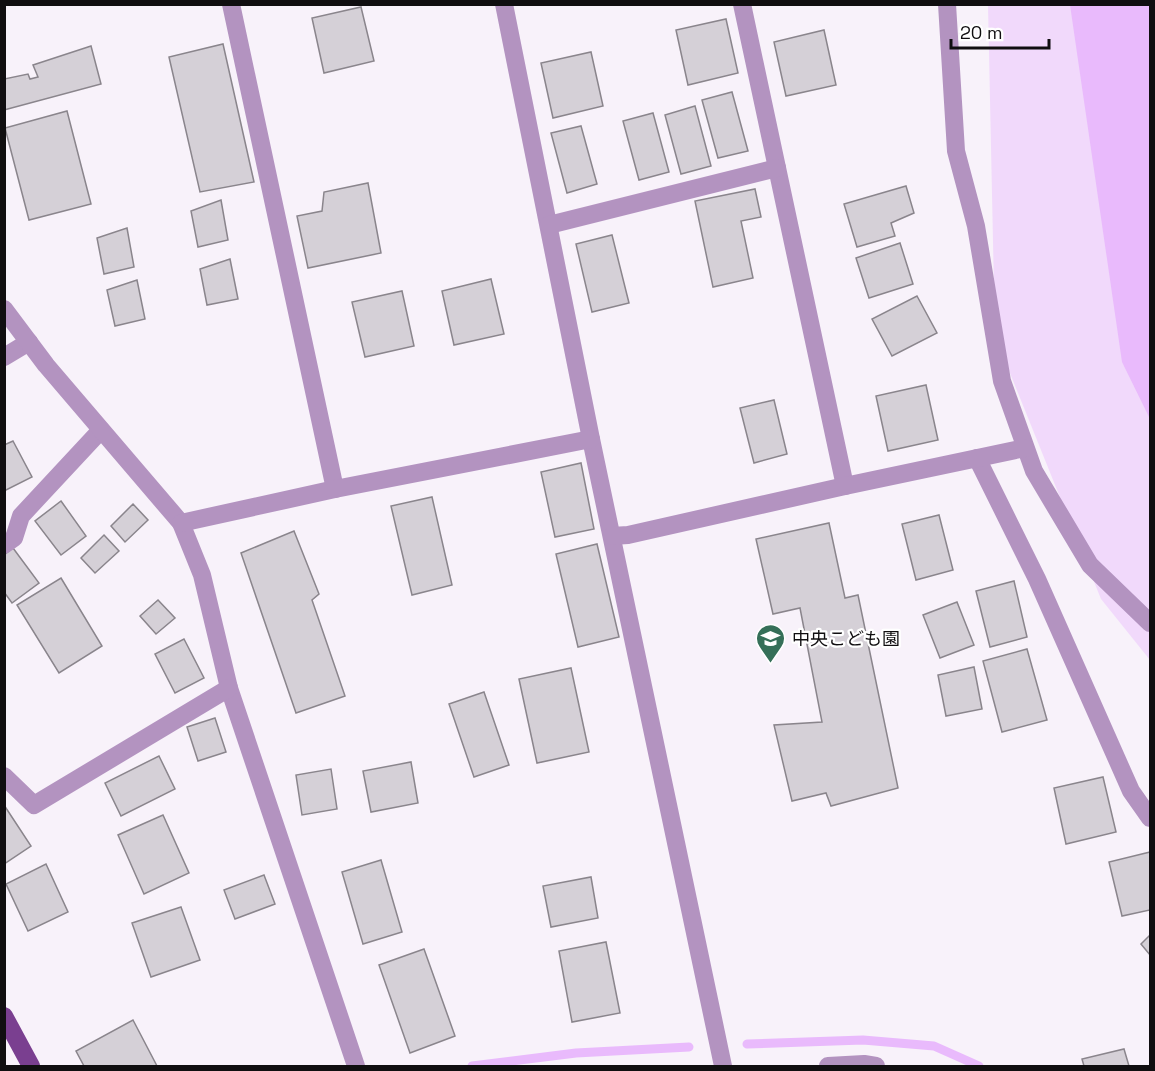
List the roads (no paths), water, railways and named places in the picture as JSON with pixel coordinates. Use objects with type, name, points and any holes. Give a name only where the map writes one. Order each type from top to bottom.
[{"type":"main road","points":[[4,1016],[11,1042],[31,1066]]},
{"type":"street","points":[[231,4],[335,489]]},
{"type":"street","points":[[504,4],[591,439],[723,1066]]},
{"type":"street","points":[[742,4],[845,486]]},
{"type":"street","points":[[947,4],[956,151],[976,226],[1002,381],[1034,471],[1090,566],[1150,622]]},
{"type":"street","points":[[549,225],[777,168]]},
{"type":"street","points":[[4,309],[45,365],[181,523],[202,574],[229,688],[356,1066]]},
{"type":"street","points":[[4,357],[28,342]]},
{"type":"street","points":[[4,545],[14,538],[21,516],[101,429]]},
{"type":"street","points":[[181,523],[335,489],[591,439]]},
{"type":"street","points":[[612,536],[628,535],[1025,448]]},
{"type":"street","points":[[977,458],[1037,579],[1131,791],[1150,818]]},
{"type":"street","points":[[4,776],[34,805],[229,688]]},
{"type":"street","points":[[828,1066],[864,1064],[876,1066]]},
{"type":"waterway","points":[[747,1044],[863,1040],[934,1046],[979,1066]]},
{"type":"waterway","points":[[472,1066],[576,1053],[689,1047]]},
{"type":"place","name":"中央こども園","points":[[771,664]]}]
